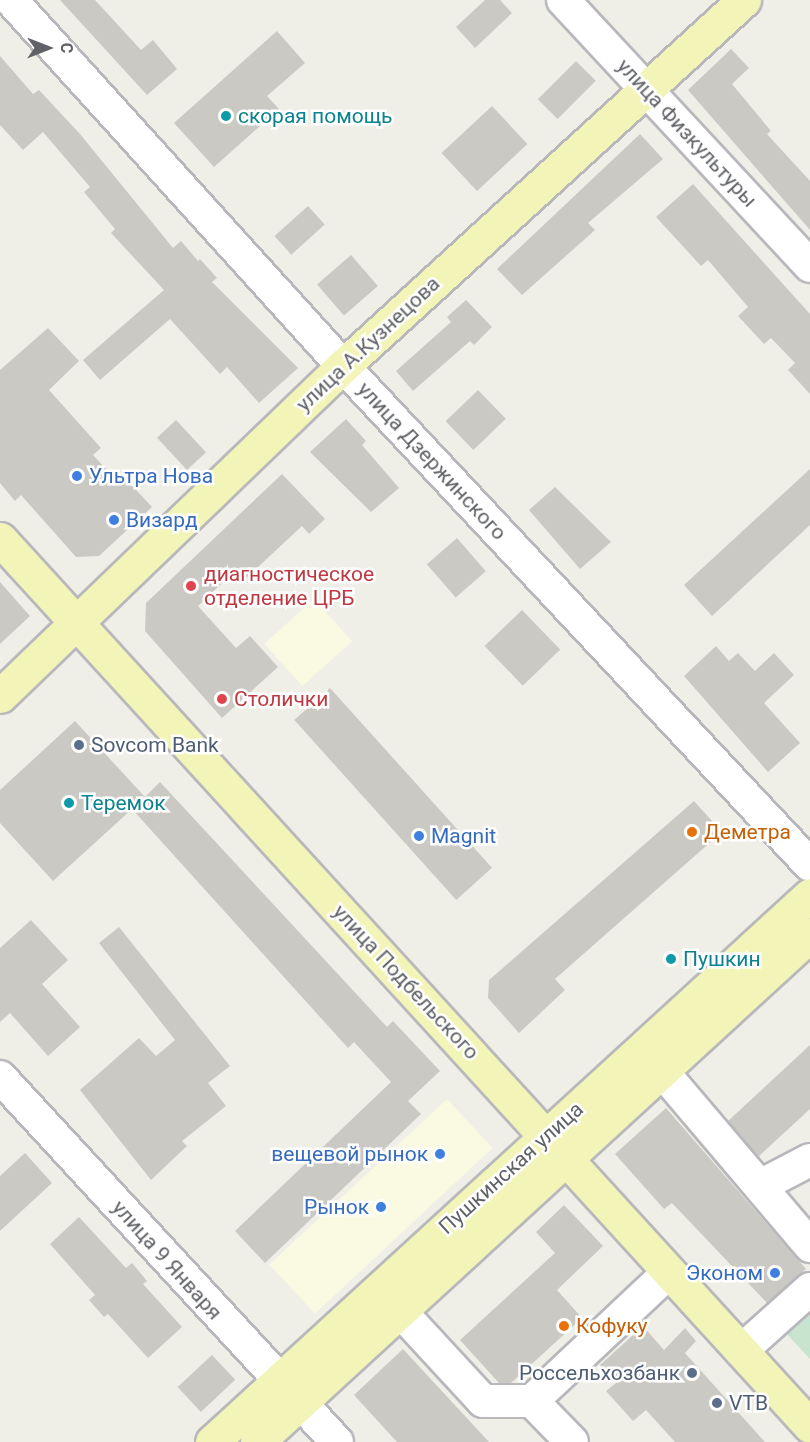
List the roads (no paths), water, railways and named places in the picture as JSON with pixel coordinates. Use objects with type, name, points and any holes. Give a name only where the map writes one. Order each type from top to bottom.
[{"type":"main road","name":"улица А.Кузнецова","points":[[0,696],[343,366],[744,0]]},
{"type":"main road","name":"улица Подбельского","points":[[0,539],[810,1426]]},
{"type":"main road","name":"Пушкинская улица","points":[[212,1442],[288,1393],[400,1311],[556,1147],[810,895]]},
{"type":"main road","name":"Пушкинская улица","points":[[257,1442],[288,1393],[556,1147],[661,1070],[810,935]]},
{"type":"street","name":"улица Дзержинского","points":[[11,0],[343,366],[810,865]]},
{"type":"street","name":"улица Физкультуры","points":[[563,0],[810,266]]},
{"type":"street","points":[[661,1070],[762,1185],[810,1246]]},
{"type":"street","name":"улица 9 Января","points":[[0,1077],[288,1393],[337,1442]]},
{"type":"street","points":[[762,1185],[810,1160]]},
{"type":"street","points":[[400,1311],[483,1401],[532,1401],[669,1272]]},
{"type":"street","points":[[741,1351],[810,1289]]},
{"type":"street","points":[[532,1401],[572,1442]]},
{"type":"place","name":"скорая помощь","points":[[226,116]]},
{"type":"place","name":"Ультра Нова","points":[[77,476]]},
{"type":"place","name":"Визард","points":[[114,520]]},
{"type":"place","name":"диагностическое отделение ЦРБ","points":[[191,586]]},
{"type":"place","name":"Столички","points":[[222,699]]},
{"type":"place","name":"Sovcom Bank","points":[[79,745]]},
{"type":"place","name":"Теремок","points":[[69,803]]},
{"type":"place","name":"Деметра","points":[[692,832]]},
{"type":"place","name":"Magnit","points":[[419,836]]},
{"type":"place","name":"Пушкин","points":[[671,959]]},
{"type":"place","name":"вещевой рынок","points":[[440,1154]]},
{"type":"place","name":"Рынок","points":[[381,1207]]},
{"type":"place","name":"Эконом","points":[[775,1273]]},
{"type":"place","name":"Кофуку","points":[[564,1326]]},
{"type":"place","name":"Россельхозбанк","points":[[692,1373]]},
{"type":"place","name":"VTB","points":[[717,1403]]}]
